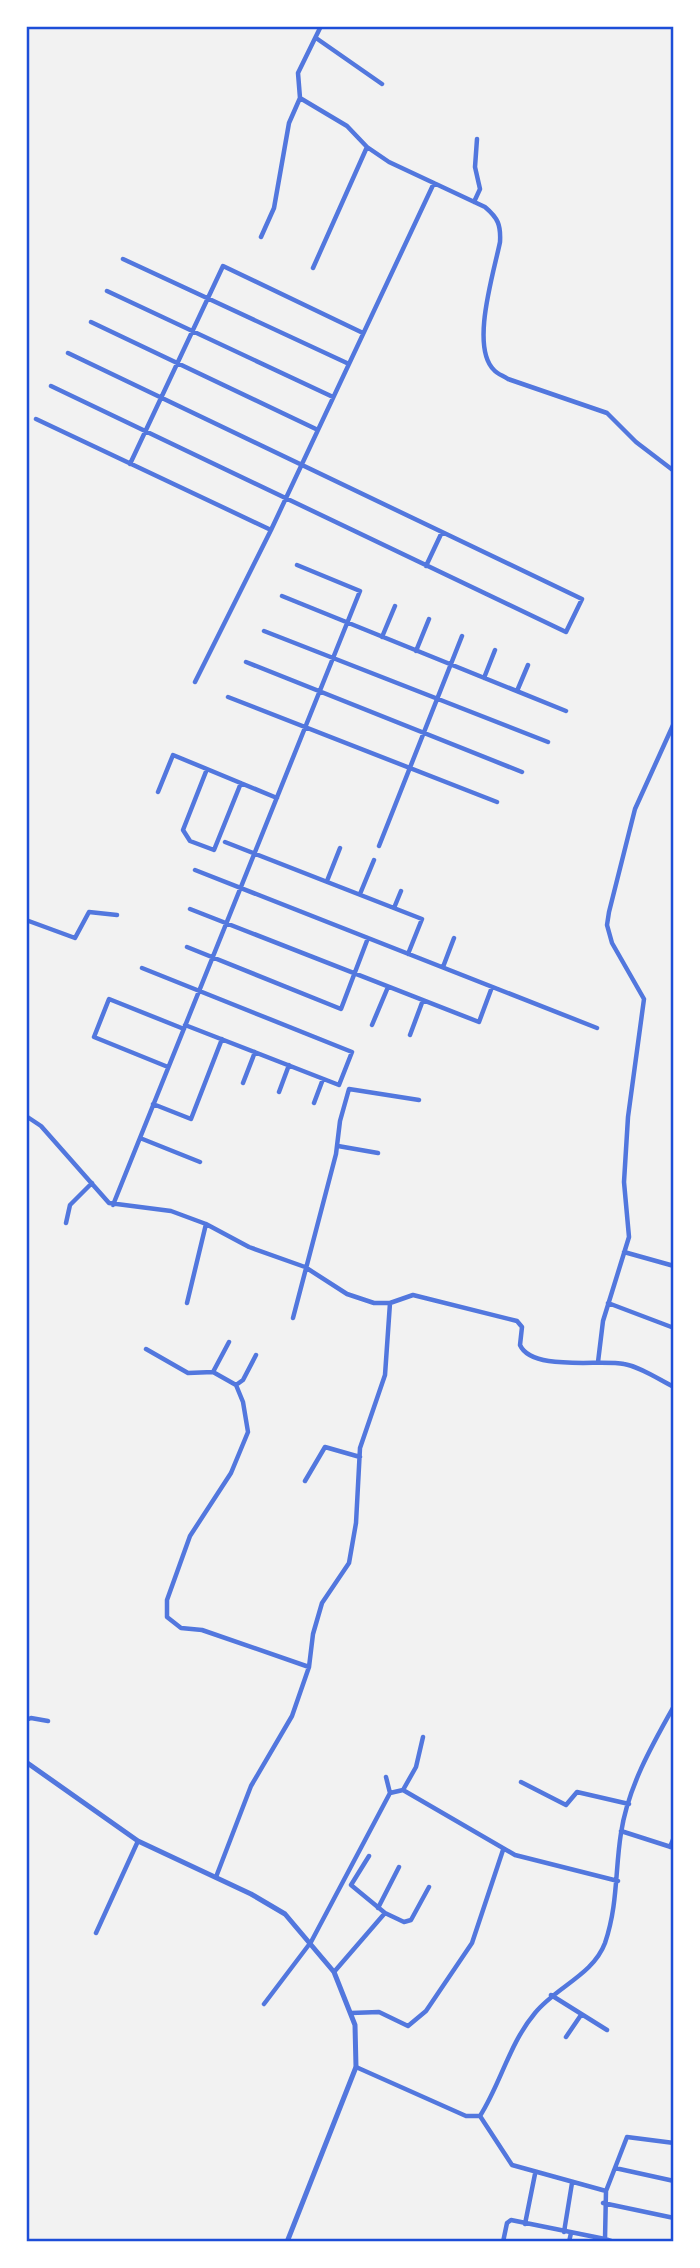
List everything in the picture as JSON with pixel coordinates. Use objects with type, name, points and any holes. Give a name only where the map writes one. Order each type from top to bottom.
[{"type":"street","points":[[261,237],[274,208],[287,134],[300,99],[298,73],[321,26]]},
{"type":"street","points":[[316,37],[382,84]]},
{"type":"street","points":[[300,99],[347,126],[367,147],[389,162],[474,202],[495,215],[500,226],[482,336],[486,358],[494,370],[508,379],[607,412],[654,458],[674,471]]},
{"type":"street","points":[[474,202],[480,181],[475,167],[477,139]]},
{"type":"street","points":[[313,268],[367,147]]},
{"type":"street","points":[[195,682],[271,530],[433,183]]},
{"type":"street","points":[[123,259],[349,364]]},
{"type":"street","points":[[130,464],[223,266],[363,332]]},
{"type":"street","points":[[107,291],[333,397]]},
{"type":"street","points":[[91,322],[318,430]]},
{"type":"street","points":[[51,386],[566,632],[582,599],[68,353]]},
{"type":"street","points":[[36,419],[271,530]]},
{"type":"street","points":[[426,566],[442,532]]},
{"type":"street","points":[[113,1205],[360,591],[297,565]]},
{"type":"street","points":[[282,596],[566,711]]},
{"type":"street","points":[[382,637],[395,606]]},
{"type":"street","points":[[416,651],[429,620]]},
{"type":"street","points":[[264,631],[548,742]]},
{"type":"street","points":[[379,846],[462,635]]},
{"type":"street","points":[[484,678],[495,650]]},
{"type":"street","points":[[246,662],[522,772]]},
{"type":"street","points":[[517,691],[528,665]]},
{"type":"street","points":[[228,697],[497,802]]},
{"type":"street","points":[[598,1362],[608,1303],[629,1237],[624,1182],[628,1117],[644,999],[612,943],[607,925],[635,809],[658,752],[674,723]]},
{"type":"street","points":[[158,792],[173,755],[277,797]]},
{"type":"street","points":[[207,769],[183,830],[190,841],[214,850],[241,783]]},
{"type":"street","points":[[225,842],[422,919],[408,954]]},
{"type":"street","points":[[327,881],[340,848]]},
{"type":"street","points":[[360,894],[374,860]]},
{"type":"street","points":[[195,870],[597,1028]]},
{"type":"street","points":[[394,908],[401,891]]},
{"type":"street","points":[[190,909],[478,1022],[492,987]]},
{"type":"street","points":[[26,920],[75,938],[89,912],[117,915]]},
{"type":"street","points":[[187,947],[341,1009],[368,938]]},
{"type":"street","points":[[443,967],[454,938]]},
{"type":"street","points":[[142,968],[352,1052],[340,1085],[109,999],[94,1037],[168,1067]]},
{"type":"street","points":[[372,1025],[388,987]]},
{"type":"street","points":[[410,1035],[423,1000]]},
{"type":"street","points":[[153,1104],[191,1119],[222,1039]]},
{"type":"street","points":[[243,1083],[255,1052]]},
{"type":"street","points":[[279,1092],[289,1065]]},
{"type":"street","points":[[314,1103],[323,1079]]},
{"type":"street","points":[[293,1318],[349,1089],[419,1100]]},
{"type":"street","points":[[26,1116],[41,1125],[105,1200],[113,1205],[171,1211],[206,1224],[249,1247],[305,1267],[347,1294],[374,1303],[390,1303],[413,1296],[499,1315],[520,1324],[520,1345],[527,1353],[575,1365],[598,1362],[627,1364],[674,1387]]},
{"type":"street","points":[[140,1138],[200,1162]]},
{"type":"street","points":[[337,1146],[378,1153]]},
{"type":"street","points":[[66,1223],[70,1205],[92,1183]]},
{"type":"street","points":[[187,1303],[206,1224]]},
{"type":"street","points":[[624,1252],[674,1266]]},
{"type":"street","points":[[216,1877],[251,1786],[292,1716],[309,1667],[313,1633],[322,1603],[349,1563],[356,1522],[363,1437],[384,1382],[390,1303]]},
{"type":"street","points":[[608,1303],[674,1328]]},
{"type":"street","points":[[213,1372],[229,1342]]},
{"type":"street","points":[[146,1349],[188,1373],[213,1372],[236,1385],[243,1402],[247,1438],[231,1474],[190,1536],[167,1600],[167,1616],[181,1628],[202,1630],[309,1667]]},
{"type":"street","points":[[236,1385],[243,1380],[256,1355]]},
{"type":"street","points":[[306,1481],[325,1447],[360,1457]]},
{"type":"street","points":[[480,2116],[521,2031],[551,1995],[595,1962],[604,1944],[618,1881],[621,1831],[639,1771],[674,1706]]},
{"type":"street","points":[[26,1720],[31,1718],[48,1721]]},
{"type":"street","points":[[403,1790],[416,1767],[424,1737]]},
{"type":"street","points":[[26,1762],[138,1841],[216,1877],[285,1914],[334,1972],[351,2013],[356,2035],[356,2067],[287,2242]]},
{"type":"street","points":[[264,2004],[311,1942],[390,1793],[386,1777]]},
{"type":"street","points":[[521,1782],[566,1805],[577,1792],[629,1804]]},
{"type":"street","points":[[390,1793],[403,1790],[503,1850],[561,1868],[618,1881]]},
{"type":"street","points":[[621,1831],[672,1847],[674,1837]]},
{"type":"street","points":[[96,1934],[138,1841]]},
{"type":"street","points":[[351,2013],[379,2012],[408,2026],[424,2015],[472,1943],[503,1850]]},
{"type":"street","points":[[369,1856],[351,1885],[385,1913],[404,1922],[411,1920],[429,1887]]},
{"type":"street","points":[[378,1908],[399,1867]]},
{"type":"street","points":[[334,1972],[385,1913]]},
{"type":"street","points":[[551,1995],[607,2030]]},
{"type":"street","points":[[566,2037],[580,2015]]},
{"type":"street","points":[[356,2067],[467,2116],[480,2116]]},
{"type":"street","points":[[480,2116],[501,2144],[510,2164],[535,2174],[606,2190]]},
{"type":"street","points":[[604,2241],[603,2203],[606,2190],[629,2136],[674,2143]]},
{"type":"street","points":[[615,2168],[674,2181]]},
{"type":"street","points":[[525,2224],[535,2174]]},
{"type":"street","points":[[564,2232],[572,2183]]},
{"type":"street","points":[[603,2203],[674,2218]]},
{"type":"street","points":[[503,2242],[510,2220],[614,2242]]},
{"type":"street","points":[[569,2242],[571,2233]]}]
